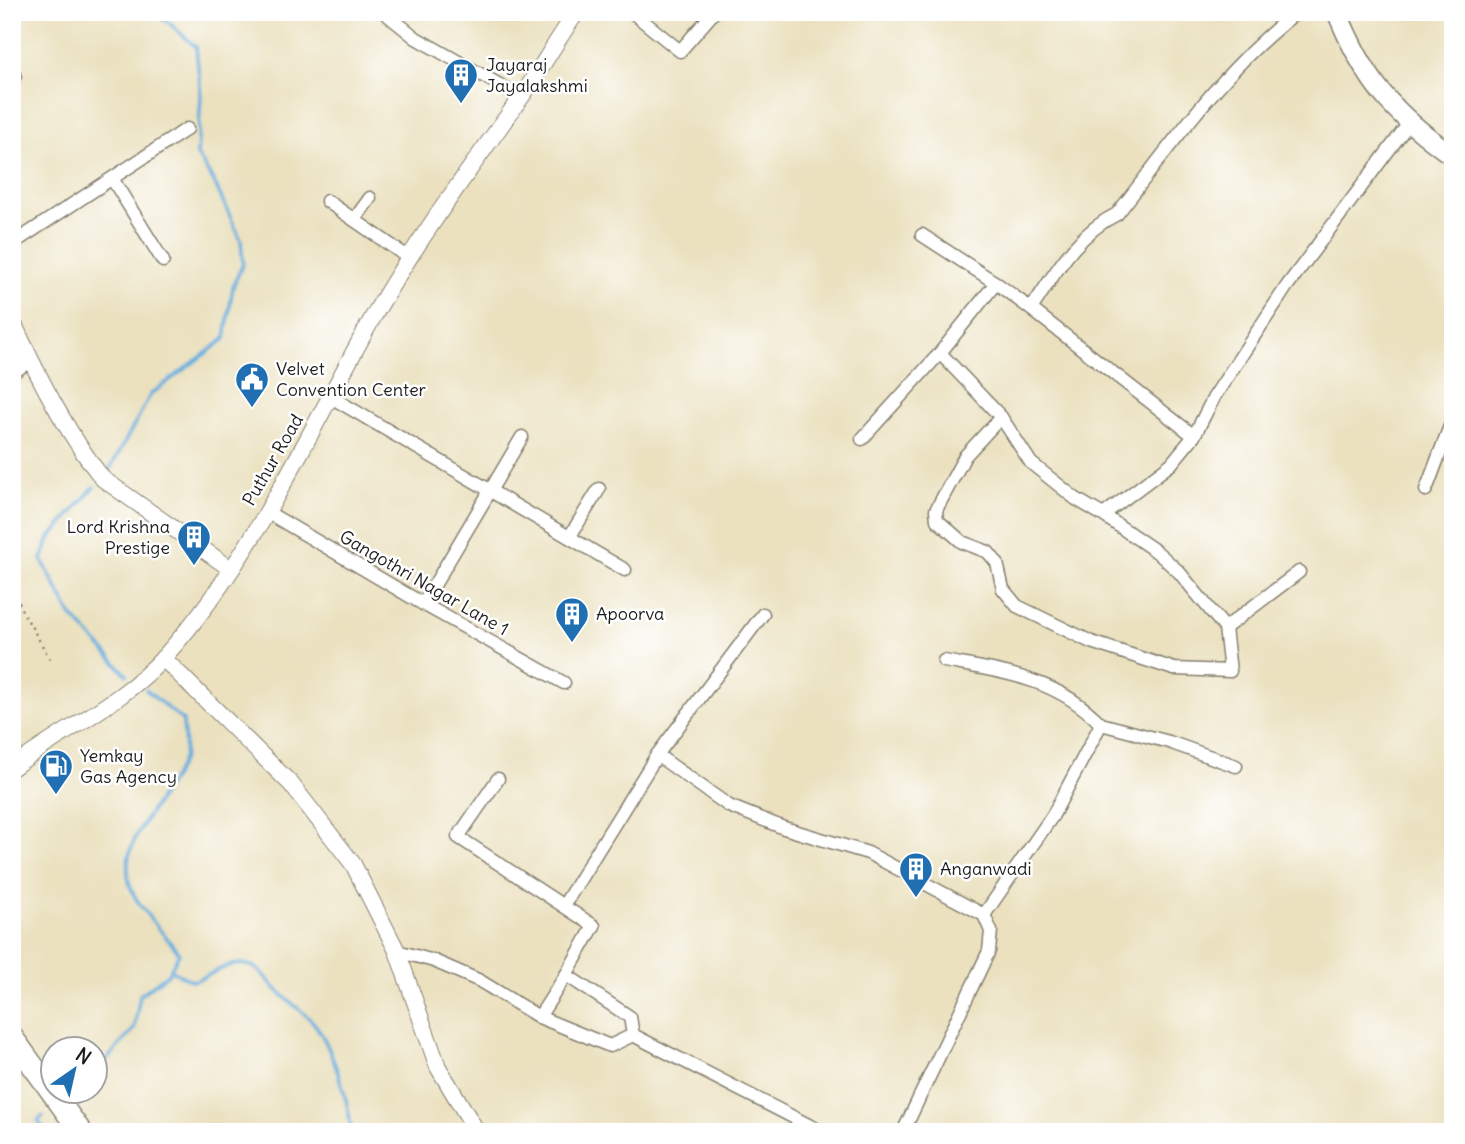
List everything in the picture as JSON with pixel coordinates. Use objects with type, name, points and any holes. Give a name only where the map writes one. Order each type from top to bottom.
[{"type":"highway","points":[[12,1037],[81,1132]]},
{"type":"highway","points":[[12,1060],[64,1132]]},
{"type":"main road","points":[[1337,12],[1355,54],[1377,89],[1409,123],[1453,156]]},
{"type":"street","points":[[384,12],[416,38],[521,97]]},
{"type":"street","points":[[632,12],[680,51],[714,12]]},
{"type":"street","points":[[1031,309],[1079,240],[1099,223],[1117,215],[1223,78],[1265,37],[1297,12]]},
{"type":"street","name":"Puthur Road","points":[[12,768],[134,685],[163,658],[197,618],[267,512],[409,258],[521,97],[568,15]]},
{"type":"street","points":[[1103,515],[1171,464],[1194,436],[1214,397],[1287,286],[1409,123]]},
{"type":"street","points":[[12,244],[187,129]]},
{"type":"street","points":[[113,180],[163,261]]},
{"type":"street","points":[[354,220],[370,198]]},
{"type":"street","points":[[327,201],[409,258]]},
{"type":"street","points":[[922,235],[996,283],[1194,436]]},
{"type":"street","points":[[862,439],[940,354],[996,283]]},
{"type":"street","points":[[12,320],[30,361],[89,461],[103,479],[230,569]]},
{"type":"street","points":[[940,354],[1001,417],[1031,463],[1076,499],[1157,552],[1180,572],[1226,628],[1230,671],[1174,669],[1091,642],[1009,599],[1003,589],[997,564],[988,552],[962,542],[937,520],[936,510],[965,456],[1001,417]]},
{"type":"street","points":[[12,373],[30,361]]},
{"type":"street","points":[[331,397],[625,570]]},
{"type":"street","points":[[1426,490],[1453,418]]},
{"type":"street","points":[[422,604],[522,437]]},
{"type":"street","points":[[570,536],[599,489]]},
{"type":"street","name":"Gangothri Nagar Lane 1","points":[[267,512],[422,604],[564,683]]},
{"type":"street","points":[[1226,628],[1299,572]]},
{"type":"street","points":[[564,905],[657,755],[763,614]]},
{"type":"street","points":[[163,658],[291,784],[353,864],[397,951],[438,1067],[477,1132]]},
{"type":"street","points":[[944,661],[1026,676],[1071,698],[1101,723],[1169,742],[1237,766]]},
{"type":"street","points":[[984,915],[1053,815],[1101,723]]},
{"type":"street","points":[[657,755],[729,806],[784,828],[869,853],[984,915],[991,931],[989,951],[903,1132]]},
{"type":"street","points":[[498,779],[458,837],[594,926],[539,1017]]},
{"type":"street","points":[[397,951],[434,961],[480,981],[539,1017],[610,1046],[633,1035]]},
{"type":"street","points":[[566,975],[630,1017],[633,1035]]},
{"type":"street","points":[[633,1035],[822,1132]]},
{"type":"path","points":[[12,575],[20,607],[50,659]]},
{"type":"waterway","points":[[110,469],[151,394],[225,339],[233,286],[243,264],[241,240],[214,182],[197,155],[201,96],[196,47],[168,22],[150,12]]},
{"type":"waterway","points":[[94,487],[49,539],[42,560],[71,615],[127,675]]},
{"type":"waterway","points":[[108,1058],[134,1029],[140,995],[168,974],[179,953],[137,901],[128,875],[134,840],[175,774],[185,750],[183,721],[146,690]]},
{"type":"waterway","points":[[170,970],[192,981],[233,965],[248,965],[260,971],[312,1021],[326,1043],[347,1106],[351,1132]]},
{"type":"waterway","points":[[43,1116],[38,1121],[47,1132]]},
{"type":"place","name":"Jayaraj Jayalakshmi","points":[[461,105]]},
{"type":"place","name":"Velvet Convention Center","points":[[252,409]]},
{"type":"place","name":"Lord Krishna Prestige","points":[[194,567]]},
{"type":"place","name":"Apoorva","points":[[572,644]]},
{"type":"place","name":"Yemkay Gas Agency","points":[[56,796]]},
{"type":"place","name":"Anganwadi","points":[[916,899]]}]
